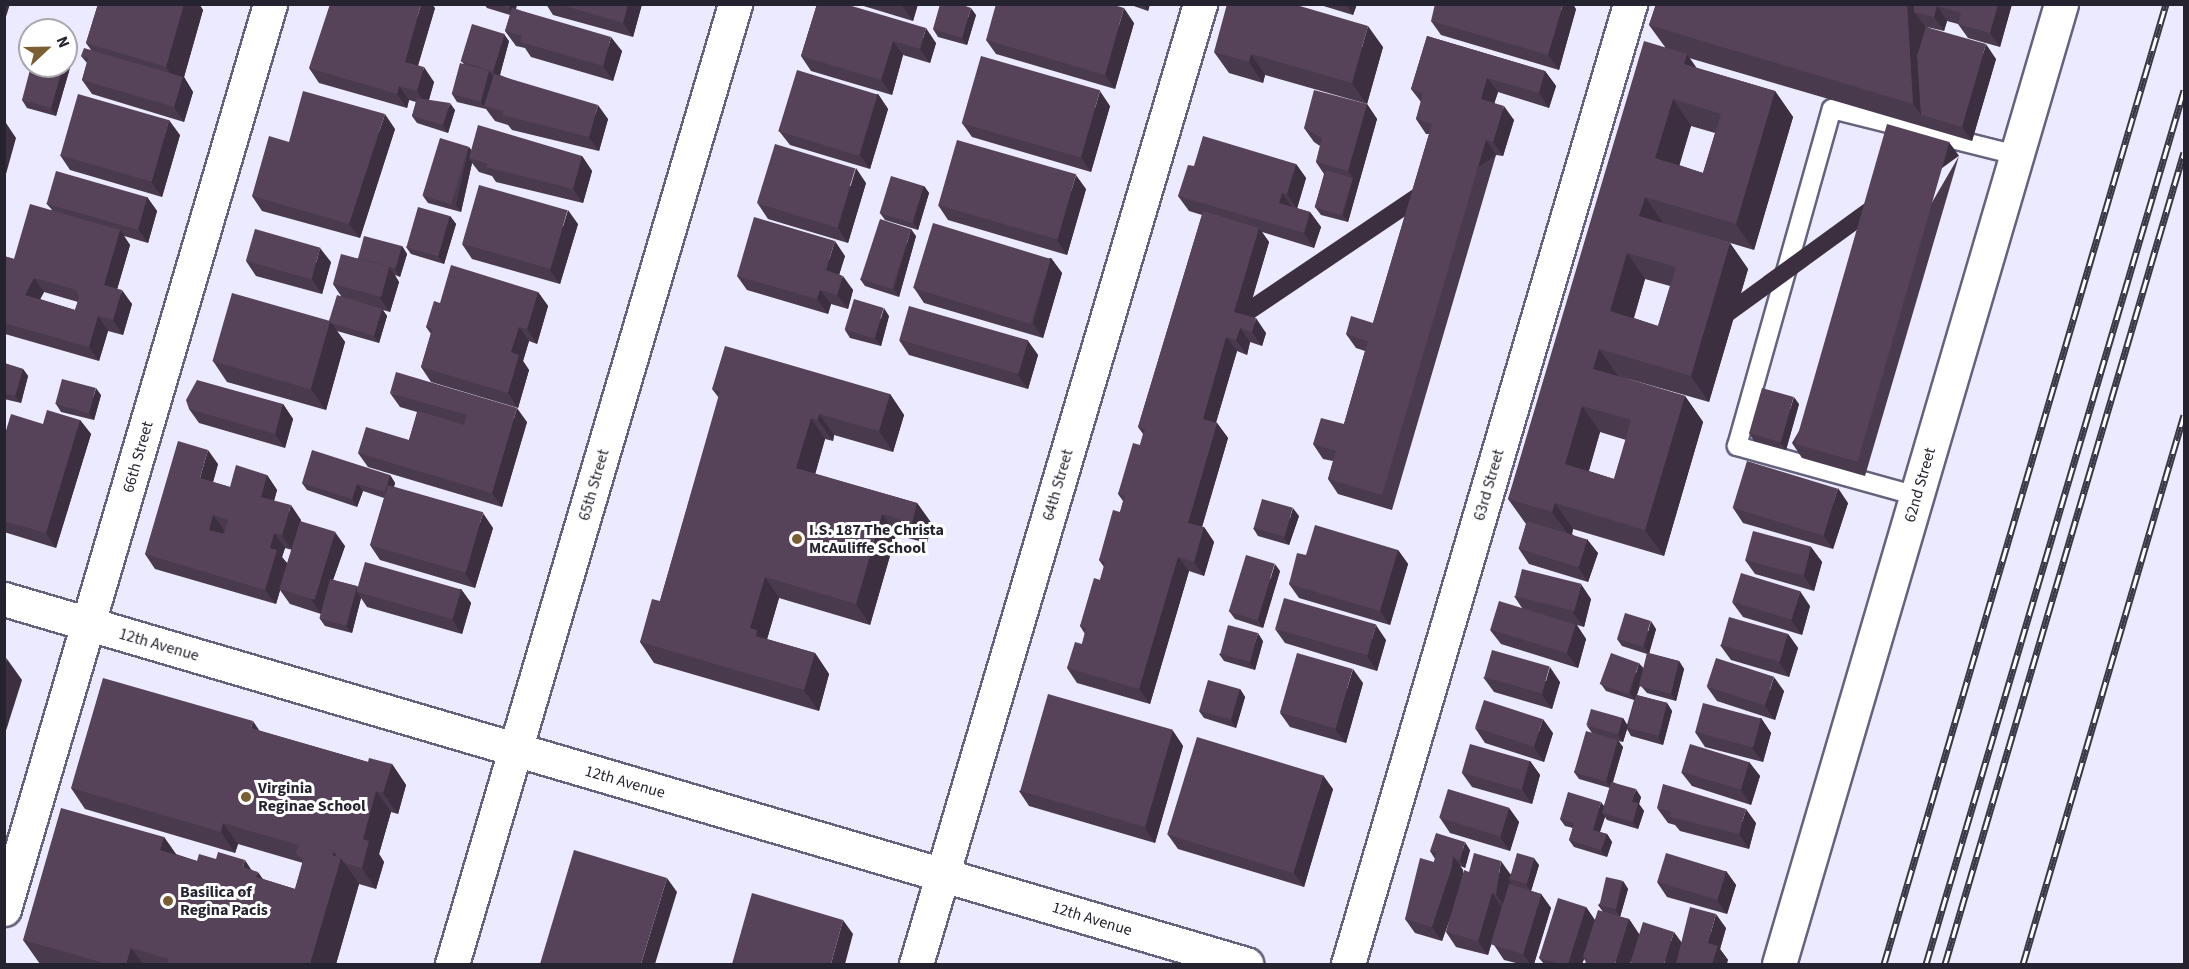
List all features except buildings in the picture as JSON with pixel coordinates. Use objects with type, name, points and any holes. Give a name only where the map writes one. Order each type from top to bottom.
[{"type":"street","name":"66th Street","points":[[4,909],[270,4]]},
{"type":"street","name":"65th Street","points":[[452,964],[735,4]]},
{"type":"street","name":"64th Street","points":[[916,964],[1200,4]]},
{"type":"street","name":"63rd Street","points":[[1348,964],[1630,4]]},
{"type":"street","name":"62nd Street","points":[[1779,964],[2061,4]]},
{"type":"street","name":"12th Avenue","points":[[4,599],[1246,964]]},
{"type":"lane","points":[[1917,496],[1737,446],[1832,109],[2017,155]]},
{"type":"railway","points":[[1884,964],[2166,4]]},
{"type":"railway","points":[[1926,964],[2184,90]]},
{"type":"railway","points":[[1945,964],[2184,152]]},
{"type":"railway","points":[[2023,964],[2184,415]]},
{"type":"place","name":"I.S. 187 The Christa McAuliffe School","points":[[797,539]]},
{"type":"place","name":"Virginia Reginae School","points":[[246,797]]},
{"type":"place","name":"Basilica of Regina Pacis","points":[[168,901]]}]
